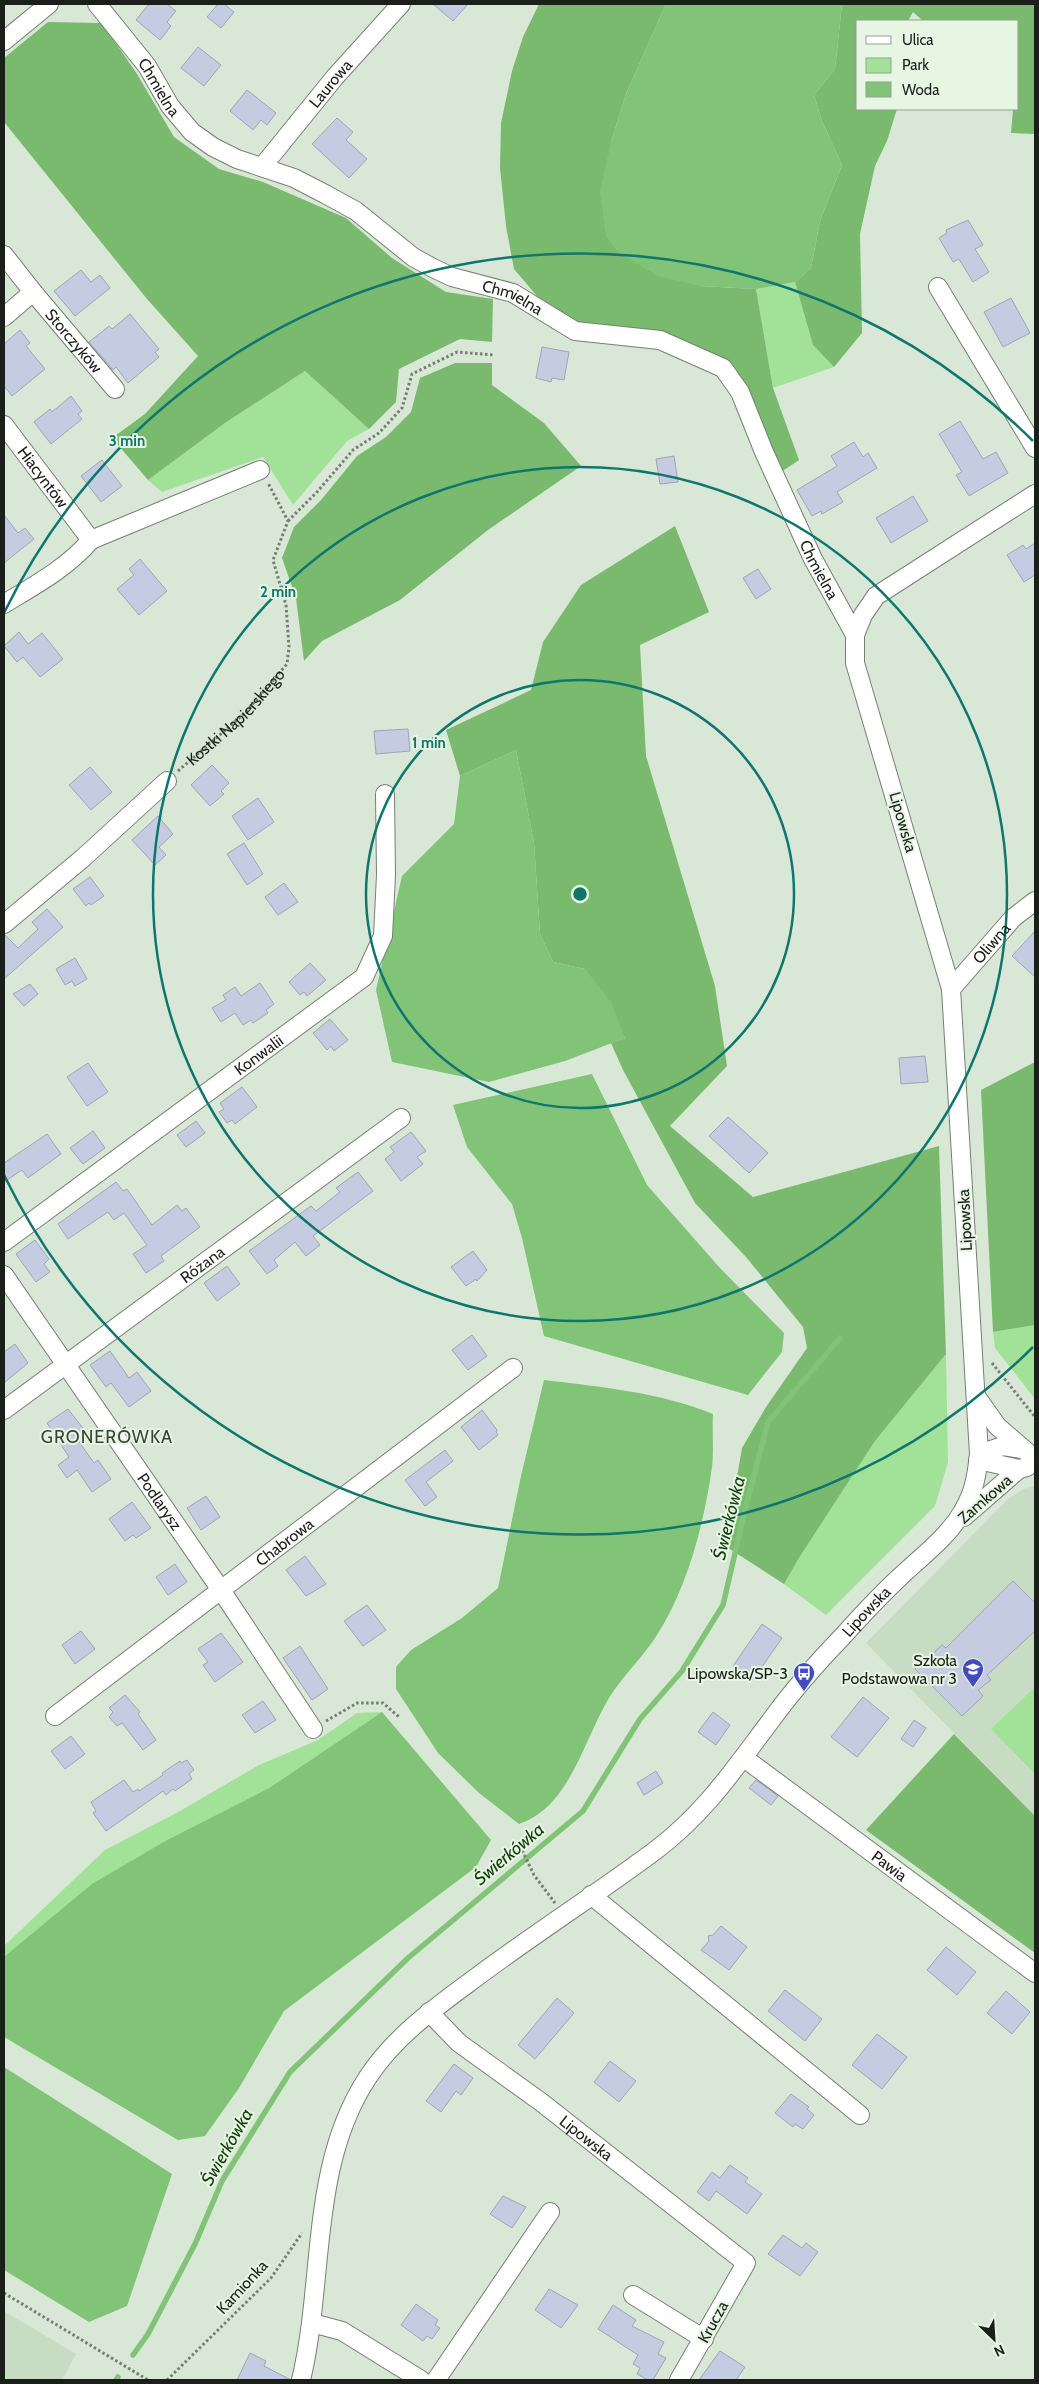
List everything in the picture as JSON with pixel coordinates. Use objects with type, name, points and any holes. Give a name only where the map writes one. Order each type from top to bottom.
[{"type":"street","points":[[4,41],[49,4]]},
{"type":"street","name":"Chmielna","points":[[97,4],[147,66],[170,106],[192,132],[213,147],[236,159],[294,178],[356,211],[413,257],[433,268],[452,277],[513,293],[575,331],[660,340],[723,368],[740,392],[764,452],[813,559],[855,635]]},
{"type":"street","name":"Laurowa","points":[[262,167],[335,76],[401,4]]},
{"type":"street","name":"Storczyków","points":[[4,255],[115,389]]},
{"type":"street","points":[[938,286],[1035,448]]},
{"type":"street","points":[[4,317],[33,292]]},
{"type":"street","name":"Hiacyntów","points":[[4,425],[87,534]]},
{"type":"street","points":[[4,604],[57,571],[80,553],[87,534],[260,470]]},
{"type":"street","name":"Lipowska","points":[[301,2380],[312,2323],[324,2202],[333,2159],[347,2116],[369,2076],[397,2042],[429,2012],[655,1850],[689,1823],[719,1791],[801,1682],[889,1588],[950,1529],[972,1494],[979,1457],[951,989],[855,663],[855,635],[863,615],[876,596],[1035,494]]},
{"type":"street","points":[[4,924],[83,858],[167,781]]},
{"type":"street","name":"Konwalii","points":[[4,1242],[364,977],[383,936],[386,875],[385,794]]},
{"type":"street","name":"Oliwna","points":[[951,989],[1013,918],[1035,901]]},
{"type":"street","name":"Różana","points":[[4,1410],[401,1118]]},
{"type":"street","name":"Podlarysz","points":[[4,1275],[221,1590],[313,1729]]},
{"type":"street","name":"Chabrowa","points":[[55,1716],[513,1368]]},
{"type":"street","name":"Zamkowa","points":[[976,1395],[998,1426],[1028,1454]]},
{"type":"street","name":"Zamkowa","points":[[979,1457],[1003,1446],[1028,1454]]},
{"type":"street","name":"Zamkowa","points":[[979,1457],[1027,1467]]},
{"type":"street","name":"Zamkowa","points":[[950,1529],[1027,1467]]},
{"type":"street","name":"Pawia","points":[[744,1758],[1035,1972]]},
{"type":"street","points":[[591,1895],[860,2115]]},
{"type":"street","name":"Lipowska","points":[[429,2012],[459,2043],[540,2102],[746,2263]]},
{"type":"street","points":[[436,2380],[550,2212]]},
{"type":"street","name":"Krucza","points":[[679,2380],[746,2263]]},
{"type":"street","points":[[633,2295],[704,2339]]},
{"type":"street","points":[[312,2323],[342,2330],[420,2380]]},
{"type":"path","points":[[260,470],[288,521],[317,492],[352,450],[379,433],[402,408],[412,374],[457,352],[494,355]]},
{"type":"path","name":"Kostki Napierskiego","points":[[167,781],[245,713],[286,664],[289,647],[286,605],[273,560],[288,521]]},
{"type":"path","points":[[313,1729],[357,1703],[383,1703],[399,1717]]},
{"type":"path","points":[[520,1846],[534,1875],[558,1907]]},
{"type":"path","name":"Kamionka","points":[[167,2380],[270,2278],[303,2233]]},
{"type":"path","points":[[4,2292],[148,2380]]},
{"type":"shaded area","points":[[539,4],[666,4],[626,94],[611,142],[700,286],[756,289],[773,388],[799,460],[781,472],[736,369],[700,348],[659,336],[621,327],[581,325],[547,308],[514,269],[506,226],[500,168],[501,123],[512,71],[523,37]]},
{"type":"shaded area","points":[[842,4],[1035,4],[1035,134],[1011,133],[1013,110],[1019,110],[1019,20],[922,20],[913,12],[909,20],[856,20],[856,110],[897,110],[887,141],[875,166],[860,234],[862,333],[834,367],[813,345],[795,282],[811,268],[820,221],[842,165],[822,121],[814,95],[835,69]]},
{"type":"shaded area","points":[[48,22],[102,23],[137,74],[174,137],[219,169],[263,182],[346,218],[392,258],[446,292],[493,299],[492,342],[460,339],[399,369],[396,402],[369,429],[305,371],[225,423],[148,480],[112,438],[145,414],[198,356],[147,299],[4,122],[4,58]]},
{"type":"shaded area","points":[[455,363],[492,363],[492,385],[544,423],[581,466],[488,530],[400,600],[322,641],[304,661],[296,598],[282,558],[294,527],[321,500],[357,456],[386,437],[411,412],[420,378]]},
{"type":"shaded area","points":[[675,526],[709,612],[640,645],[646,756],[715,986],[727,1066],[670,1126],[753,1197],[939,1146],[946,1354],[875,1441],[784,1584],[725,1546],[742,1448],[766,1407],[807,1348],[803,1327],[746,1257],[695,1203],[623,1070],[611,1043],[625,1038],[585,969],[553,962],[540,934],[534,843],[516,750],[460,776],[446,730],[531,690],[543,642],[581,585]]},
{"type":"shaded area","points":[[1035,1062],[1035,1325],[993,1332],[981,1090]]},
{"type":"shaded area","name":"Szkoła Podstawowa nr 3","points":[[1035,1486],[1035,1816],[866,1643],[1009,1498],[1024,1489]]},
{"type":"shaded area","points":[[954,1734],[1035,1816],[1035,1953],[866,1830]]},
{"type":"shaded area","points":[[4,2311],[76,2354],[62,2380],[4,2380]]},
{"type":"green space","points":[[795,282],[813,345],[834,367],[773,388],[756,289]]},
{"type":"green space","points":[[305,371],[369,429],[347,441],[293,505],[263,457],[162,492],[148,480],[225,423]]},
{"type":"green space","points":[[1035,1325],[1035,1399],[995,1348],[993,1332]]},
{"type":"green space","points":[[946,1354],[948,1462],[935,1506],[826,1615],[784,1584],[875,1441]]},
{"type":"green space","points":[[1035,1687],[1035,1774],[991,1729]]},
{"type":"green space","points":[[382,1712],[269,1788],[167,1840],[4,1957],[4,1946],[105,1850],[180,1811],[259,1765],[318,1740],[357,1713]]},
{"type":"water","points":[[666,4],[842,4],[835,69],[814,95],[822,121],[842,165],[820,221],[811,268],[795,282],[756,289],[700,286],[658,276],[618,252],[606,237],[600,192],[611,142],[626,94]]},
{"type":"water","points":[[516,750],[534,843],[540,934],[553,962],[585,969],[611,1002],[625,1038],[565,1061],[489,1082],[392,1062],[376,990],[402,876],[454,824],[460,776]]},
{"type":"water","points":[[592,1074],[647,1185],[719,1267],[784,1333],[782,1352],[748,1395],[544,1336],[522,1238],[512,1204],[467,1147],[453,1105]]},
{"type":"water","points":[[544,1380],[651,1395],[713,1414],[713,1461],[699,1533],[685,1578],[666,1619],[650,1646],[609,1698],[574,1770],[563,1787],[551,1803],[536,1815],[519,1824],[479,1793],[438,1753],[396,1689],[396,1667],[411,1650],[462,1618],[498,1588],[521,1476]]},
{"type":"water","points":[[382,1712],[491,1840],[476,1867],[284,2011],[239,2088],[205,2136],[178,2140],[4,2037],[4,1957],[92,1884],[167,1840],[269,1788]]},
{"type":"water","points":[[4,2067],[172,2174],[127,2306],[89,2322],[4,2270]]},
{"type":"building","points":[[149,4],[167,4],[176,11],[167,22],[171,26],[160,40],[136,20]]},
{"type":"building","points":[[218,4],[224,4],[234,12],[221,28],[207,17]]},
{"type":"building","points":[[433,4],[468,4],[453,21]]},
{"type":"building","points":[[198,47],[221,65],[204,86],[181,68]]},
{"type":"building","points":[[247,90],[276,113],[267,125],[261,120],[253,130],[230,111]]},
{"type":"building","points":[[337,118],[353,132],[346,140],[367,159],[349,178],[312,144]]},
{"type":"building","points":[[968,220],[983,245],[975,249],[989,272],[973,282],[959,259],[953,262],[939,238],[947,233],[946,230]]},
{"type":"building","points":[[81,270],[91,282],[100,275],[110,288],[75,316],[54,291]]},
{"type":"building","points":[[1011,298],[1030,333],[1003,347],[984,312]]},
{"type":"building","points":[[130,314],[159,349],[155,352],[159,357],[128,383],[116,367],[113,370],[89,342],[109,326],[112,329]]},
{"type":"building","points":[[20,330],[30,343],[26,346],[45,369],[12,396],[4,386],[4,344]]},
{"type":"building","points":[[542,347],[569,352],[564,380],[552,378],[551,382],[536,378]]},
{"type":"building","points":[[71,396],[82,411],[78,414],[82,419],[51,444],[34,422],[50,409],[52,412]]},
{"type":"building","points":[[960,421],[983,459],[996,452],[1008,473],[969,496],[956,475],[962,472],[939,434]]},
{"type":"building","points":[[854,442],[863,457],[868,453],[877,468],[837,492],[843,502],[822,514],[821,511],[812,516],[797,490],[837,466],[831,456]]},
{"type":"building","points":[[674,456],[678,482],[660,484],[656,459]]},
{"type":"building","points":[[102,460],[122,486],[101,502],[81,476]]},
{"type":"building","points":[[913,496],[928,521],[891,543],[876,518]]},
{"type":"building","points":[[4,515],[18,533],[25,528],[34,539],[4,563]]},
{"type":"building","points":[[1035,543],[1035,575],[1024,582],[1007,555],[1023,545],[1026,549]]},
{"type":"building","points":[[140,559],[167,591],[139,615],[117,589],[134,575],[129,569]]},
{"type":"building","points":[[758,569],[771,589],[756,599],[743,578]]},
{"type":"building","points":[[19,632],[28,644],[42,633],[63,659],[40,677],[23,657],[17,662],[4,646]]},
{"type":"building","points":[[408,729],[410,751],[376,754],[374,731]]},
{"type":"building","points":[[212,765],[229,783],[221,791],[224,794],[210,806],[191,785]]},
{"type":"building","points":[[90,767],[112,792],[91,810],[69,785]]},
{"type":"building","points":[[258,798],[274,822],[248,840],[232,816]]},
{"type":"building","points":[[158,816],[173,834],[159,847],[166,855],[155,865],[132,840]]},
{"type":"building","points":[[244,843],[263,874],[247,885],[227,854]]},
{"type":"building","points":[[90,877],[104,896],[91,905],[89,903],[86,906],[73,889]]},
{"type":"building","points":[[284,883],[298,902],[278,915],[265,897]]},
{"type":"building","points":[[47,909],[63,927],[4,979],[4,934],[18,948],[38,929],[32,922]]},
{"type":"building","points":[[1035,931],[1035,977],[1012,956]]},
{"type":"building","points":[[75,958],[87,979],[75,986],[72,981],[65,985],[56,969]]},
{"type":"building","points":[[310,963],[326,980],[307,996],[304,992],[300,995],[289,982]]},
{"type":"building","points":[[260,983],[274,1004],[266,1010],[268,1013],[253,1023],[251,1020],[243,1025],[235,1013],[221,1022],[212,1008],[226,1000],[223,995],[235,987],[241,996]]},
{"type":"building","points":[[30,984],[38,994],[24,1006],[13,994]]},
{"type":"building","points":[[330,1019],[348,1040],[334,1051],[331,1046],[327,1050],[313,1033]]},
{"type":"building","points":[[925,1056],[928,1082],[901,1084],[899,1058]]},
{"type":"building","points":[[88,1063],[108,1092],[87,1106],[67,1077]]},
{"type":"building","points":[[242,1087],[257,1107],[235,1124],[232,1120],[227,1123],[219,1112],[224,1109],[220,1103]]},
{"type":"building","points":[[728,1117],[768,1153],[749,1173],[709,1136]]},
{"type":"building","points":[[196,1121],[205,1133],[186,1147],[177,1135]]},
{"type":"building","points":[[93,1131],[105,1148],[83,1164],[70,1148]]},
{"type":"building","points":[[411,1132],[426,1151],[417,1157],[423,1164],[401,1181],[385,1159],[394,1152],[390,1147]]},
{"type":"building","points":[[47,1134],[61,1154],[28,1178],[22,1170],[4,1182],[4,1163]]},
{"type":"building","points":[[358,1172],[373,1191],[313,1236],[320,1245],[306,1256],[295,1242],[274,1260],[278,1266],[267,1274],[249,1251],[311,1206],[316,1211],[340,1192],[336,1188]]},
{"type":"building","points":[[116,1182],[123,1191],[127,1189],[152,1225],[177,1205],[182,1211],[186,1208],[200,1227],[161,1256],[164,1261],[146,1273],[133,1254],[147,1245],[124,1213],[114,1220],[108,1212],[68,1239],[58,1224]]},
{"type":"building","points":[[35,1240],[49,1259],[44,1264],[50,1272],[36,1282],[16,1254]]},
{"type":"building","points":[[473,1251],[487,1270],[477,1281],[476,1279],[466,1286],[451,1267]]},
{"type":"building","points":[[227,1266],[240,1284],[217,1301],[204,1283]]},
{"type":"building","points":[[472,1335],[487,1356],[468,1370],[452,1350]]},
{"type":"building","points":[[15,1344],[28,1363],[4,1383],[4,1352]]},
{"type":"building","points":[[110,1351],[129,1378],[137,1372],[151,1391],[129,1407],[111,1383],[106,1387],[90,1365]]},
{"type":"building","points":[[68,1409],[86,1432],[77,1439],[94,1463],[98,1460],[111,1479],[92,1492],[77,1470],[67,1478],[58,1465],[69,1457],[47,1423]]},
{"type":"building","points":[[482,1410],[497,1430],[498,1435],[479,1450],[461,1427]]},
{"type":"building","points":[[445,1450],[453,1461],[426,1482],[437,1497],[425,1506],[405,1480]]},
{"type":"building","points":[[206,1496],[220,1517],[201,1530],[187,1508]]},
{"type":"building","points":[[132,1502],[151,1528],[136,1538],[133,1535],[125,1541],[109,1519]]},
{"type":"building","points":[[305,1556],[326,1584],[306,1596],[286,1570]]},
{"type":"building","points":[[175,1564],[187,1582],[168,1595],[156,1577]]},
{"type":"building","points":[[1013,1581],[1035,1603],[1035,1631],[987,1675],[991,1680],[978,1690],[983,1696],[962,1716],[915,1669],[942,1645],[946,1648]]},
{"type":"building","points":[[367,1605],[386,1630],[363,1646],[344,1621]]},
{"type":"building","points":[[762,1624],[782,1638],[753,1680],[733,1666]]},
{"type":"building","points":[[81,1631],[95,1649],[75,1664],[62,1645]]},
{"type":"building","points":[[221,1633],[243,1662],[215,1682],[203,1665],[208,1662],[198,1649]]},
{"type":"building","points":[[300,1646],[328,1689],[312,1700],[283,1658]]},
{"type":"building","points":[[125,1695],[140,1712],[138,1714],[156,1740],[143,1750],[122,1723],[117,1726],[109,1717],[113,1712],[109,1708]]},
{"type":"building","points":[[863,1697],[889,1718],[857,1757],[831,1737]]},
{"type":"building","points":[[263,1701],[276,1720],[255,1733],[242,1715]]},
{"type":"building","points":[[713,1712],[730,1725],[716,1745],[698,1732]]},
{"type":"building","points":[[914,1720],[926,1728],[913,1747],[901,1739]]},
{"type":"building","points":[[71,1736],[85,1754],[65,1769],[51,1751]]},
{"type":"building","points":[[187,1760],[194,1770],[189,1774],[192,1779],[166,1795],[163,1791],[106,1831],[93,1813],[96,1811],[91,1802],[124,1780],[133,1792],[138,1789],[139,1791],[180,1761],[181,1763]]},
{"type":"building","points":[[656,1771],[663,1783],[644,1795],[637,1783]]},
{"type":"building","points":[[756,1780],[778,1796],[771,1805],[749,1788]]},
{"type":"building","points":[[721,1926],[747,1947],[729,1970],[701,1950],[709,1941],[708,1936],[713,1935]]},
{"type":"building","points":[[946,1947],[976,1972],[957,1995],[927,1970]]},
{"type":"building","points":[[785,1990],[822,2019],[805,2041],[768,2011]]},
{"type":"building","points":[[1006,1991],[1030,2012],[1012,2034],[987,2013]]},
{"type":"building","points":[[557,1998],[574,2013],[535,2059],[518,2045]]},
{"type":"building","points":[[877,2034],[907,2057],[882,2089],[852,2065]]},
{"type":"building","points":[[610,2061],[636,2081],[619,2102],[594,2082]]},
{"type":"building","points":[[454,2064],[473,2078],[461,2095],[456,2091],[441,2112],[426,2101]]},
{"type":"building","points":[[791,2094],[809,2107],[807,2109],[814,2115],[803,2129],[795,2124],[793,2127],[775,2113]]},
{"type":"building","points":[[730,2165],[748,2178],[745,2182],[762,2194],[747,2214],[716,2191],[709,2201],[697,2192],[712,2172],[720,2178]]},
{"type":"building","points":[[503,2196],[526,2207],[512,2228],[490,2214]]},
{"type":"building","points":[[783,2235],[802,2248],[806,2243],[818,2252],[800,2276],[768,2254]]},
{"type":"building","points":[[549,2289],[578,2305],[561,2328],[535,2310]]},
{"type":"building","points":[[416,2304],[438,2320],[435,2325],[440,2328],[432,2339],[427,2336],[423,2341],[401,2325]]},
{"type":"building","points":[[613,2305],[636,2320],[632,2326],[664,2342],[658,2354],[666,2358],[653,2380],[648,2380],[637,2374],[640,2368],[633,2364],[638,2355],[598,2329]]},
{"type":"building","points":[[720,2351],[745,2367],[736,2380],[699,2380]]},
{"type":"building","points":[[250,2353],[266,2361],[264,2366],[291,2380],[237,2380]]},
{"type":"waterway","name":"Świerkówka","points":[[133,2355],[148,2334],[195,2244],[222,2181],[290,2072],[408,1958],[583,1811],[640,1719],[682,1671],[723,1605],[768,1422],[840,1338]]},
{"type":"place","name":"Szkoła Podstawowa nr 3","points":[[973,1688]]},
{"type":"place","name":"Lipowska/SP-3","points":[[804,1692]]},
{"type":"district","name":"GRONERÓWKA","points":[[107,1437]]}]
